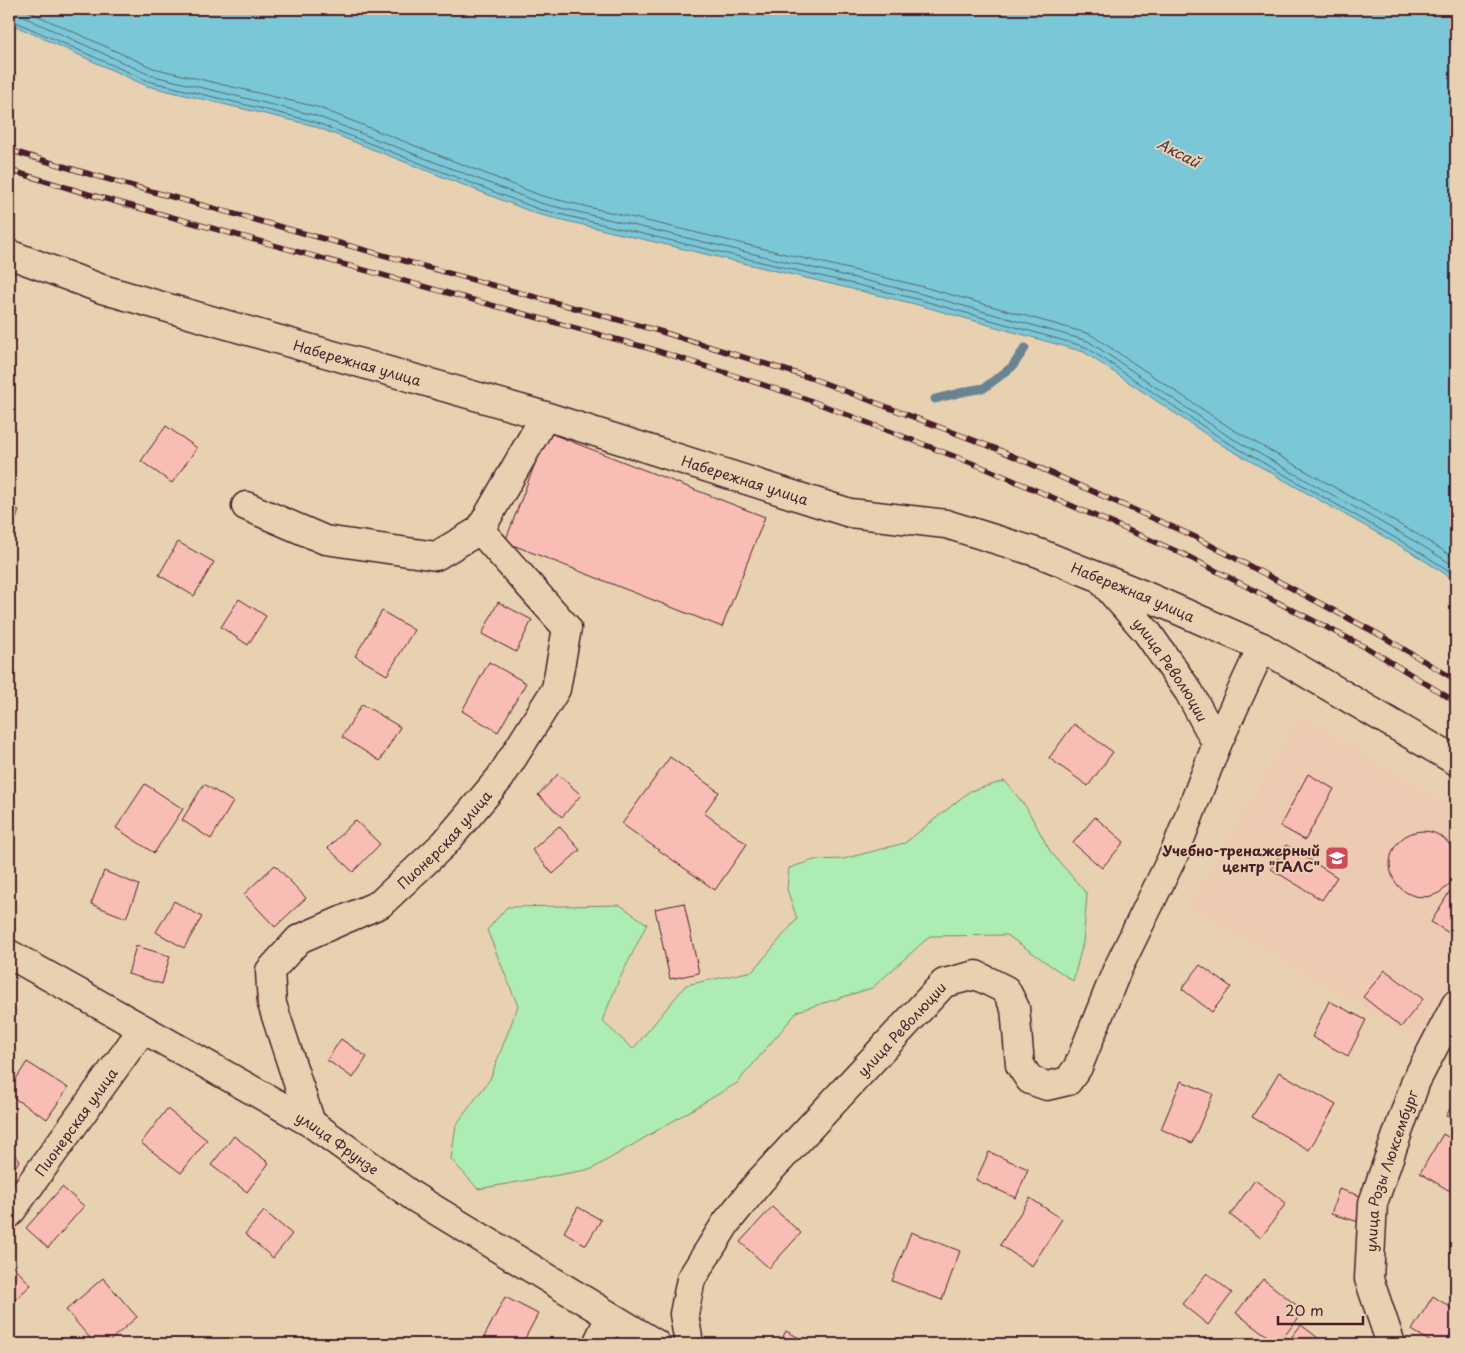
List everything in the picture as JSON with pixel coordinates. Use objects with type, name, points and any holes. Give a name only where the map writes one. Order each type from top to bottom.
[{"type":"street","name":"Набережная улица","points":[[9,254],[102,289],[545,416],[850,513],[946,524],[1040,553],[1262,647],[1456,761]]},
{"type":"street","points":[[246,506],[325,540],[436,556],[480,530],[545,416]]},
{"type":"street","name":"Пионерская улица","points":[[311,1123],[272,1004],[270,971],[300,939],[380,904],[445,843],[500,778],[556,689],[567,628],[480,530]]},
{"type":"street","name":"улица Революции","points":[[1099,577],[1147,632],[1189,692],[1217,744]]},
{"type":"street","name":"улица Революции","points":[[689,1344],[684,1314],[692,1279],[726,1223],[760,1181],[944,982],[976,975],[1006,990],[1016,1008],[1020,1065],[1030,1080],[1047,1086],[1068,1080],[1078,1067],[1117,970],[1175,852],[1217,744],[1262,647]]},
{"type":"street","name":"улица Фрунзе","points":[[9,954],[311,1123],[414,1197],[656,1344]]},
{"type":"street","name":"улица Розы Люксембург","points":[[1391,1344],[1369,1280],[1373,1203],[1416,1081],[1456,1004]]},
{"type":"street","name":"Пионерская улица","points":[[9,1214],[142,1030]]},
{"type":"street","points":[[597,1344],[610,1317]]},
{"type":"shaded area","name":"Учебно-тренажерный центр \"ГАЛС\"","points":[[1300,715],[1456,809],[1456,988],[1424,1043],[1189,906]]},
{"type":"green space","points":[[1005,781],[1026,807],[1050,851],[1087,894],[1083,943],[1073,981],[1007,935],[930,936],[872,988],[798,1011],[737,1083],[592,1169],[478,1189],[451,1159],[456,1125],[490,1079],[518,1006],[487,930],[507,907],[620,905],[647,924],[619,980],[602,1021],[633,1049],[686,985],[753,971],[797,919],[787,889],[789,868],[814,860],[843,859],[905,843],[970,791]]},
{"type":"water","name":"Аксай","points":[[9,9],[1456,9],[1456,581],[1411,552],[1222,445],[1084,352],[915,304],[537,214],[311,125],[147,86],[9,23]]},
{"type":"building","points":[[166,426],[197,448],[172,483],[141,461]]},
{"type":"building","points":[[547,432],[765,517],[722,627],[505,542]]},
{"type":"building","points":[[9,507],[19,510],[9,542]]},
{"type":"building","points":[[178,542],[214,562],[194,596],[159,575]]},
{"type":"building","points":[[239,599],[266,616],[248,645],[221,627]]},
{"type":"building","points":[[498,602],[532,620],[516,652],[482,634]]},
{"type":"building","points":[[382,611],[414,630],[387,675],[355,656]]},
{"type":"building","points":[[489,662],[526,683],[498,732],[462,711]]},
{"type":"building","points":[[362,704],[400,727],[380,761],[342,737]]},
{"type":"building","points":[[1074,724],[1113,752],[1088,786],[1049,758]]},
{"type":"building","points":[[670,757],[719,792],[704,813],[747,844],[715,890],[622,824]]},
{"type":"building","points":[[558,774],[581,795],[562,817],[538,795]]},
{"type":"building","points":[[1308,774],[1334,789],[1305,840],[1280,826]]},
{"type":"building","points":[[145,784],[183,809],[154,853],[116,828]]},
{"type":"building","points":[[204,784],[233,802],[211,839],[182,820]]},
{"type":"building","points":[[1095,817],[1124,842],[1102,868],[1073,843]]},
{"type":"building","points":[[355,820],[380,844],[353,872],[328,848]]},
{"type":"building","points":[[559,826],[580,850],[553,874],[532,850]]},
{"type":"building","points":[[1429,831],[1447,840],[1454,851],[1456,864],[1454,877],[1447,888],[1436,895],[1417,897],[1399,888],[1392,877],[1390,858],[1399,840],[1410,833]]},
{"type":"building","points":[[1286,845],[1337,877],[1322,900],[1271,869]]},
{"type":"building","points":[[275,865],[306,898],[275,927],[244,894]]},
{"type":"building","points":[[104,871],[139,885],[126,918],[91,904]]},
{"type":"building","points":[[1456,881],[1456,937],[1431,922]]},
{"type":"building","points":[[174,901],[202,917],[184,948],[156,932]]},
{"type":"building","points":[[684,903],[699,973],[670,979],[655,909]]},
{"type":"building","points":[[136,946],[170,956],[162,984],[128,974]]},
{"type":"building","points":[[1200,965],[1231,987],[1212,1012],[1182,989]]},
{"type":"building","points":[[1385,970],[1423,999],[1401,1027],[1363,997]]},
{"type":"building","points":[[1329,1001],[1366,1020],[1348,1056],[1312,1037]]},
{"type":"building","points":[[341,1039],[367,1057],[353,1078],[327,1060]]},
{"type":"building","points":[[27,1062],[68,1088],[47,1119],[9,1095],[9,1090]]},
{"type":"building","points":[[1279,1072],[1336,1105],[1309,1150],[1252,1117]]},
{"type":"building","points":[[1181,1081],[1213,1094],[1192,1143],[1161,1129]]},
{"type":"building","points":[[1456,1099],[1456,1122],[1446,1116]]},
{"type":"building","points":[[167,1109],[207,1140],[181,1173],[141,1143]]},
{"type":"building","points":[[1443,1134],[1456,1142],[1455,1194],[1420,1173]]},
{"type":"building","points":[[234,1136],[269,1163],[247,1192],[211,1165]]},
{"type":"building","points":[[9,1151],[20,1160],[9,1175]]},
{"type":"building","points":[[989,1152],[1028,1169],[1016,1198],[976,1180]]},
{"type":"building","points":[[1255,1180],[1286,1203],[1261,1238],[1230,1215]]},
{"type":"building","points":[[62,1187],[84,1206],[48,1248],[26,1228]]},
{"type":"building","points":[[1339,1189],[1370,1199],[1363,1223],[1331,1214]]},
{"type":"building","points":[[1030,1198],[1062,1219],[1032,1266],[1000,1245]]},
{"type":"building","points":[[578,1207],[601,1220],[586,1245],[564,1232]]},
{"type":"building","points":[[772,1207],[801,1233],[769,1268],[740,1242]]},
{"type":"building","points":[[264,1211],[292,1234],[273,1258],[245,1234]]},
{"type":"building","points":[[911,1232],[960,1251],[942,1300],[892,1281]]},
{"type":"building","points":[[9,1264],[31,1285],[9,1305]]},
{"type":"building","points":[[1207,1273],[1232,1293],[1208,1325],[1182,1304]]},
{"type":"building","points":[[103,1278],[137,1317],[106,1344],[95,1344],[66,1310]]},
{"type":"building","points":[[1263,1279],[1304,1311],[1278,1344],[1236,1313]]},
{"type":"building","points":[[1433,1296],[1456,1311],[1456,1326],[1445,1344],[1434,1344],[1412,1330]]},
{"type":"building","points":[[505,1297],[538,1314],[522,1344],[492,1344],[483,1339]]},
{"type":"building","points":[[1301,1325],[1326,1344],[1286,1344]]},
{"type":"building","points":[[786,1331],[811,1344],[779,1344]]},
{"type":"waterway","points":[[935,399],[984,388],[1012,367],[1025,348]]},
{"type":"railway","points":[[9,150],[96,176],[659,331],[811,378],[997,449],[1193,536],[1380,635],[1456,680]]},
{"type":"railway","points":[[9,170],[88,194],[655,350],[804,398],[987,469],[1183,554],[1371,650],[1456,702]]},
{"type":"place","name":"Учебно-тренажерный центр \"ГАЛС\"","points":[[1337,858]]}]
